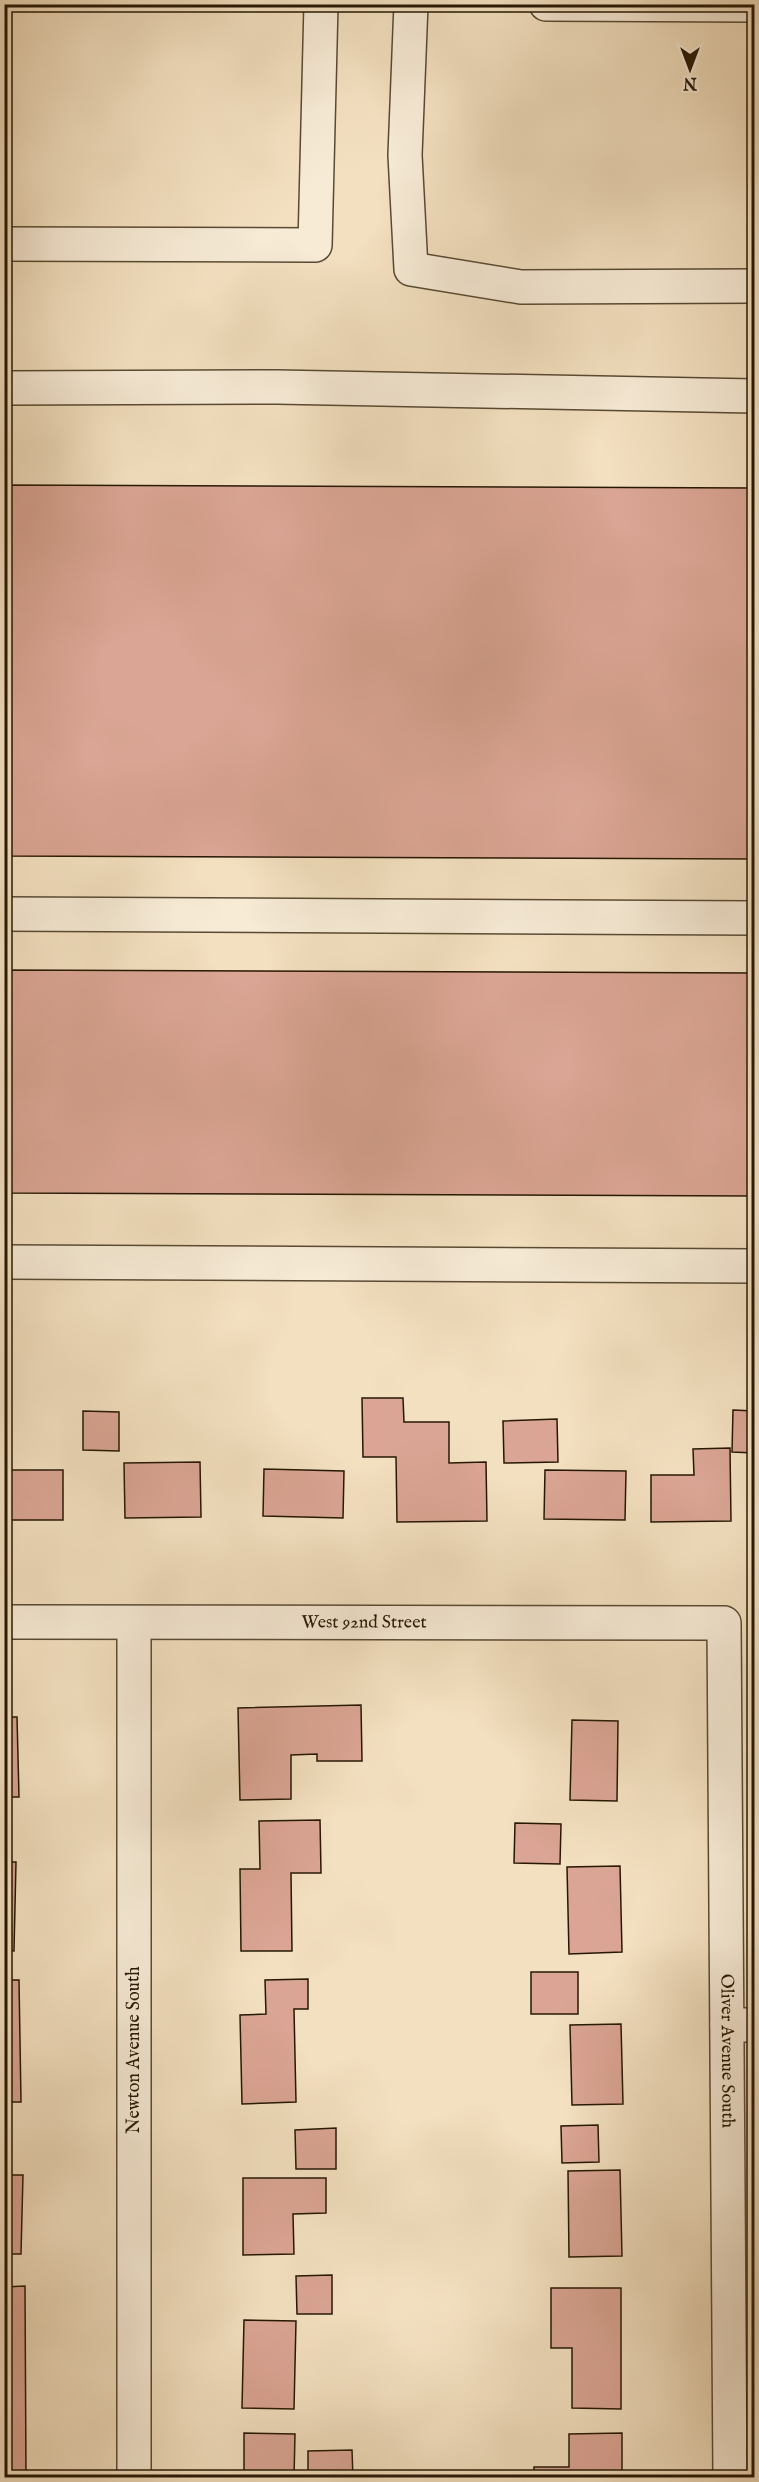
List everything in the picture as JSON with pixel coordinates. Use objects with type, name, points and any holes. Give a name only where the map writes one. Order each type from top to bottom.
[{"type":"street","points":[[4,244],[315,245],[321,4]]},
{"type":"street","points":[[411,4],[405,155],[411,269],[520,287],[754,286]]},
{"type":"street","points":[[546,4],[754,5]]},
{"type":"street","points":[[4,388],[277,387],[754,396]]},
{"type":"street","points":[[4,914],[754,918]]},
{"type":"street","points":[[4,1262],[754,1266]]},
{"type":"street","name":"West 92nd Street","points":[[4,1622],[724,1623]]},
{"type":"street","name":"Newton Avenue South","points":[[134,1623],[134,2478]]},
{"type":"street","name":"Oliver Avenue South","points":[[724,1623],[741,2025],[730,2478]]},
{"type":"building","points":[[4,485],[754,488],[754,859],[4,856]]},
{"type":"building","points":[[4,970],[754,973],[754,1196],[4,1193]]},
{"type":"building","points":[[362,1398],[403,1398],[404,1422],[449,1422],[449,1463],[486,1462],[487,1521],[397,1522],[396,1457],[363,1457]]},
{"type":"building","points":[[733,1410],[754,1411],[754,1453],[732,1452]]},
{"type":"building","points":[[83,1411],[119,1412],[119,1451],[83,1450]]},
{"type":"building","points":[[557,1419],[558,1462],[504,1463],[503,1421]]},
{"type":"building","points":[[730,1448],[731,1521],[651,1522],[651,1475],[694,1475],[693,1449]]},
{"type":"building","points":[[200,1462],[201,1517],[125,1518],[124,1463]]},
{"type":"building","points":[[264,1469],[344,1471],[343,1518],[263,1516]]},
{"type":"building","points":[[4,1470],[63,1470],[63,1520],[4,1520]]},
{"type":"building","points":[[545,1470],[626,1471],[625,1520],[544,1519]]},
{"type":"building","points":[[361,1705],[362,1761],[317,1761],[317,1754],[291,1755],[291,1799],[240,1800],[238,1708]]},
{"type":"building","points":[[4,1717],[17,1717],[19,1797],[4,1797]]},
{"type":"building","points":[[572,1720],[618,1721],[617,1801],[570,1800]]},
{"type":"building","points":[[320,1820],[321,1873],[291,1873],[292,1951],[241,1951],[240,1869],[260,1869],[259,1821]]},
{"type":"building","points":[[515,1823],[561,1824],[560,1864],[514,1863]]},
{"type":"building","points":[[4,1862],[16,1862],[14,1951],[4,1950]]},
{"type":"building","points":[[620,1866],[622,1952],[569,1954],[567,1867]]},
{"type":"building","points":[[531,1972],[578,1972],[578,2014],[531,2014]]},
{"type":"building","points":[[308,1979],[308,2009],[294,2009],[296,2102],[242,2104],[240,2015],[266,2014],[265,1980]]},
{"type":"building","points":[[4,1980],[19,1980],[21,2102],[4,2102]]},
{"type":"building","points":[[621,2024],[623,2104],[572,2105],[570,2025]]},
{"type":"building","points":[[598,2125],[599,2162],[562,2163],[561,2126]]},
{"type":"building","points":[[336,2128],[336,2169],[296,2169],[295,2130]]},
{"type":"building","points":[[620,2170],[622,2256],[569,2257],[568,2171]]},
{"type":"building","points":[[4,2175],[23,2175],[21,2254],[4,2254]]},
{"type":"building","points":[[243,2178],[326,2178],[326,2213],[293,2214],[294,2254],[243,2255]]},
{"type":"building","points":[[332,2275],[332,2314],[297,2314],[296,2276]]},
{"type":"building","points":[[25,2286],[26,2478],[4,2478],[4,2287]]},
{"type":"building","points":[[551,2288],[621,2288],[621,2409],[572,2408],[572,2348],[551,2348]]},
{"type":"building","points":[[244,2320],[296,2321],[294,2409],[242,2408]]},
{"type":"building","points":[[244,2433],[295,2434],[294,2478],[244,2478]]},
{"type":"building","points":[[622,2433],[622,2478],[534,2478],[534,2467],[569,2467],[569,2434]]},
{"type":"building","points":[[352,2450],[353,2478],[308,2478],[308,2451]]}]
